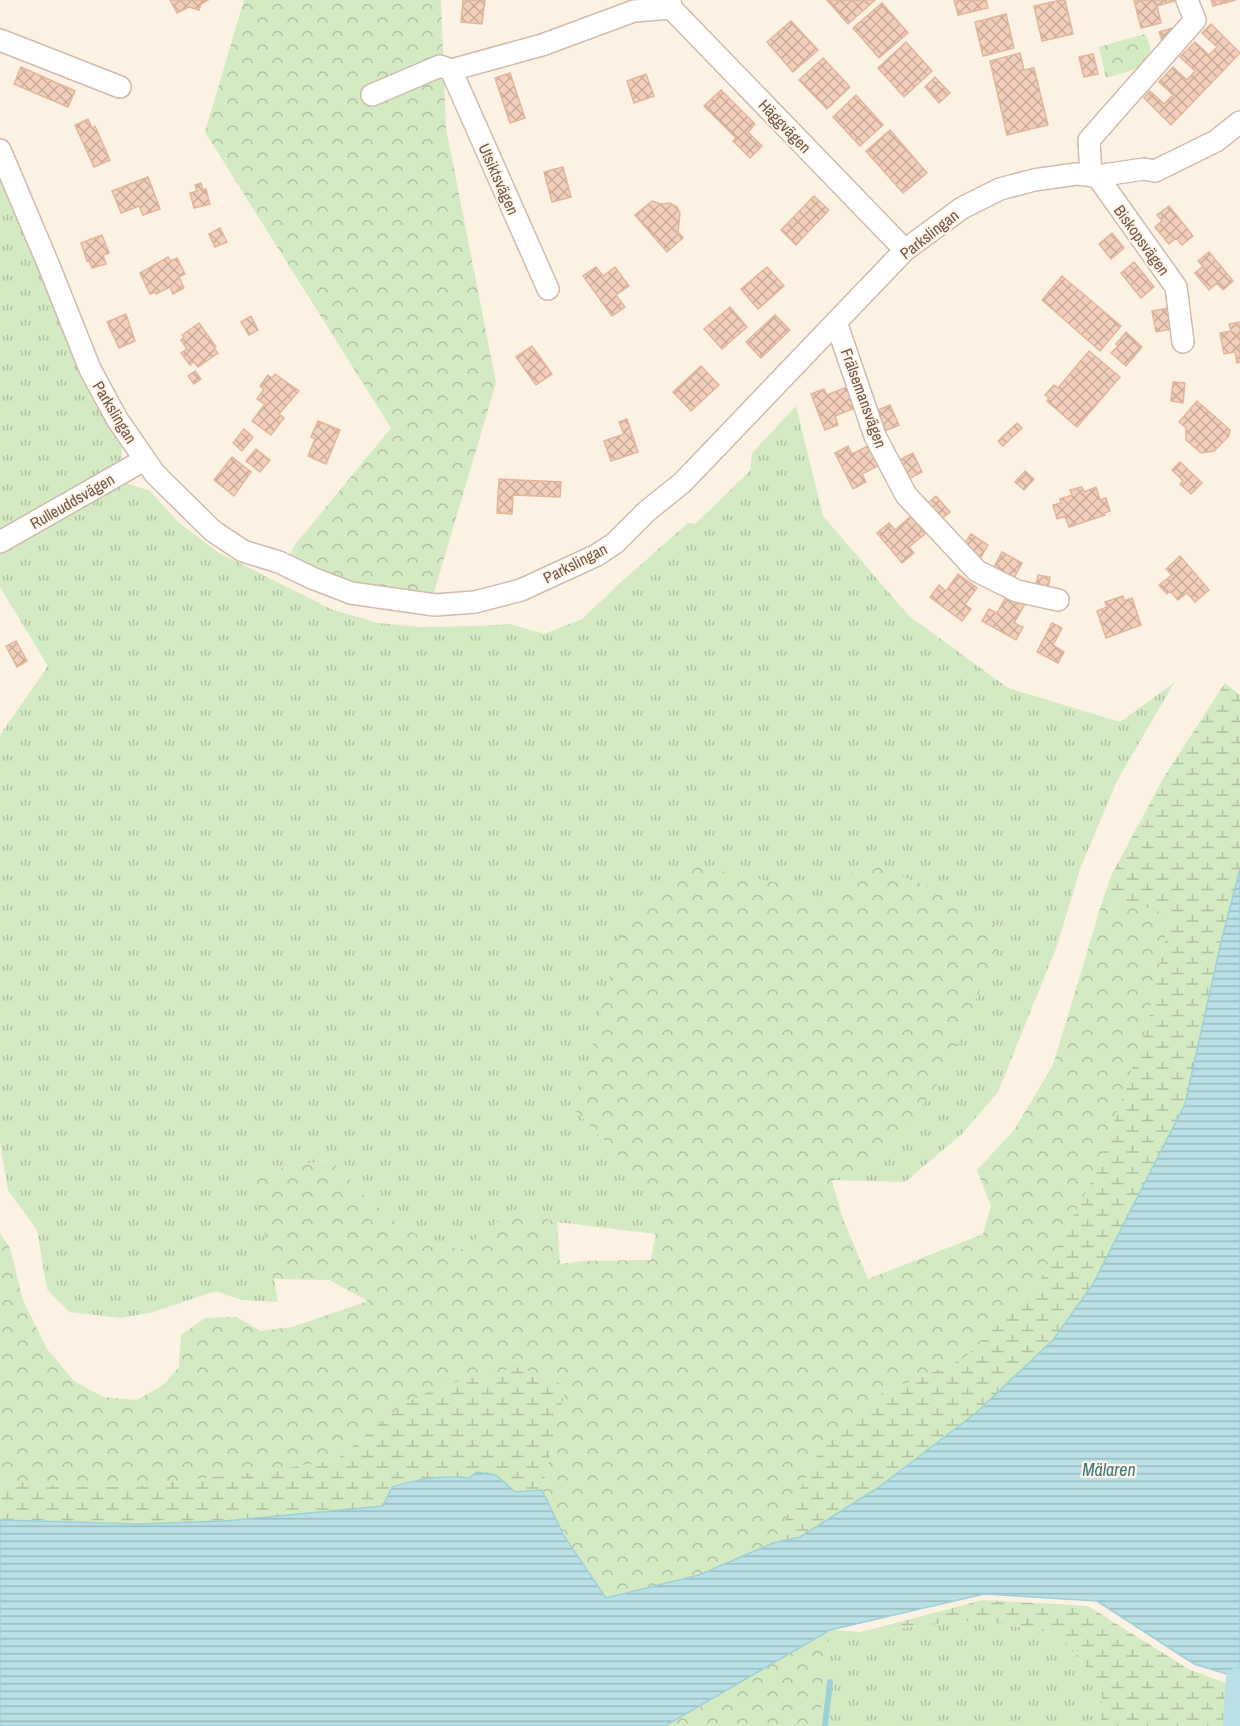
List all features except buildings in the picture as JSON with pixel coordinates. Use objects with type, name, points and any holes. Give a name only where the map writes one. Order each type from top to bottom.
[{"type":"street","points":[[1094,176],[1089,140],[1195,20],[1187,0]]},
{"type":"street","points":[[372,95],[440,66],[451,70],[542,45],[634,12],[670,4]]},
{"type":"street","name":"Häggvägen","points":[[670,4],[905,250]]},
{"type":"street","points":[[0,40],[120,87]]},
{"type":"street","name":"Utsiktsvägen","points":[[451,70],[548,289]]},
{"type":"street","name":"Parkslingan","points":[[0,150],[90,369],[117,419],[144,460],[180,501],[213,531],[243,551],[279,562],[351,593],[435,604],[475,602],[521,590],[597,555],[615,543],[647,511],[682,483],[905,250],[962,208],[1000,189],[1034,180],[1076,174],[1094,176],[1127,171],[1155,171],[1216,141],[1240,122]]},
{"type":"street","name":"Biskopsvägen","points":[[1094,176],[1176,287],[1183,342]]},
{"type":"street","name":"Frälsemansvägen","points":[[836,322],[875,436],[906,495],[977,571],[1017,591],[1058,600]]},
{"type":"street","name":"Rulleuddsvägen","points":[[0,542],[144,460]]},
{"type":"green space","points":[[244,0],[441,0],[446,128],[496,383],[432,599],[358,588],[287,562],[294,546],[391,428],[205,132]]},
{"type":"green space","points":[[1145,34],[1150,53],[1147,60],[1133,69],[1106,78],[1099,47]]},
{"type":"green space","points":[[0,167],[121,431],[122,460],[101,475],[0,533]]},
{"type":"green space","points":[[796,406],[823,516],[909,616],[1008,688],[1120,722],[1174,683],[1117,781],[1080,869],[1057,946],[998,1092],[962,1134],[905,1182],[832,1180],[885,1156],[815,907],[787,885],[576,1111],[661,1200],[656,1234],[557,1222],[514,1210],[462,1249],[433,1244],[397,1223],[365,1196],[330,1160],[254,1173],[278,1302],[241,1300],[216,1291],[150,1313],[120,1318],[69,1312],[47,1289],[37,1230],[8,1190],[0,1142],[0,735],[48,666],[0,587],[0,551],[123,482],[150,491],[178,522],[219,553],[333,610],[379,623],[418,627],[510,624],[544,634],[582,619],[688,523],[695,524],[750,471],[752,453]]},
{"type":"green space","points":[[1225,683],[1240,695],[1240,869],[1221,942],[1185,1104],[1093,1284],[1053,1340],[977,1412],[879,1487],[800,1537],[773,1543],[821,1448],[881,1394],[965,1358],[1038,1284],[1098,1169],[1148,1022],[1170,915],[1131,903],[1103,899],[1112,874],[1164,777]]},
{"type":"green space","points":[[863,862],[941,891],[1004,932],[945,1074],[885,1156],[832,1181],[843,1219],[868,1279],[983,1234],[991,1206],[977,1170],[1014,1130],[1053,1065],[1103,899],[1131,903],[1170,914],[1148,1022],[1098,1169],[1038,1284],[965,1358],[881,1394],[821,1448],[773,1543],[699,1575],[606,1598],[564,1536],[542,1490],[566,1386],[402,1405],[336,1460],[130,1487],[60,1486],[0,1480],[0,1233],[10,1248],[23,1300],[47,1349],[74,1381],[103,1397],[137,1400],[163,1385],[179,1367],[181,1335],[205,1318],[236,1317],[261,1331],[292,1327],[368,1301],[329,1280],[273,1279],[254,1173],[331,1160],[365,1196],[397,1223],[433,1244],[462,1249],[514,1210],[557,1222],[560,1264],[583,1261],[651,1260],[661,1200],[576,1111],[623,923],[690,865],[788,885],[815,907]]},
{"type":"green space","points":[[519,1367],[566,1386],[542,1490],[515,1492],[496,1475],[469,1478],[449,1476],[416,1480],[392,1487],[383,1506],[224,1521],[139,1524],[0,1520],[0,1480],[60,1486],[130,1487],[336,1460],[402,1405],[443,1385]]},
{"type":"green space","points":[[983,1600],[1088,1606],[1190,1670],[1231,1685],[1240,1685],[1240,1726],[1101,1726],[1102,1686],[1057,1633],[976,1620],[861,1632]]},
{"type":"green space","points":[[976,1620],[1057,1633],[1102,1686],[1101,1726],[819,1726],[830,1630],[861,1632]]},
{"type":"green space","points":[[830,1630],[819,1726],[665,1726]]},
{"type":"water","name":"Mälaren","points":[[1240,869],[1240,1678],[1194,1664],[1097,1601],[984,1594],[830,1630],[665,1726],[0,1726],[0,1520],[139,1524],[224,1521],[383,1506],[392,1487],[430,1478],[469,1478],[477,1472],[496,1475],[515,1492],[542,1490],[564,1536],[606,1598],[699,1575],[773,1543],[800,1537],[879,1487],[977,1412],[1053,1340],[1093,1284],[1185,1104],[1221,942]]},
{"type":"waterway","points":[[1233,1726],[1236,1678]]},
{"type":"waterway","points":[[825,1726],[830,1682]]}]
